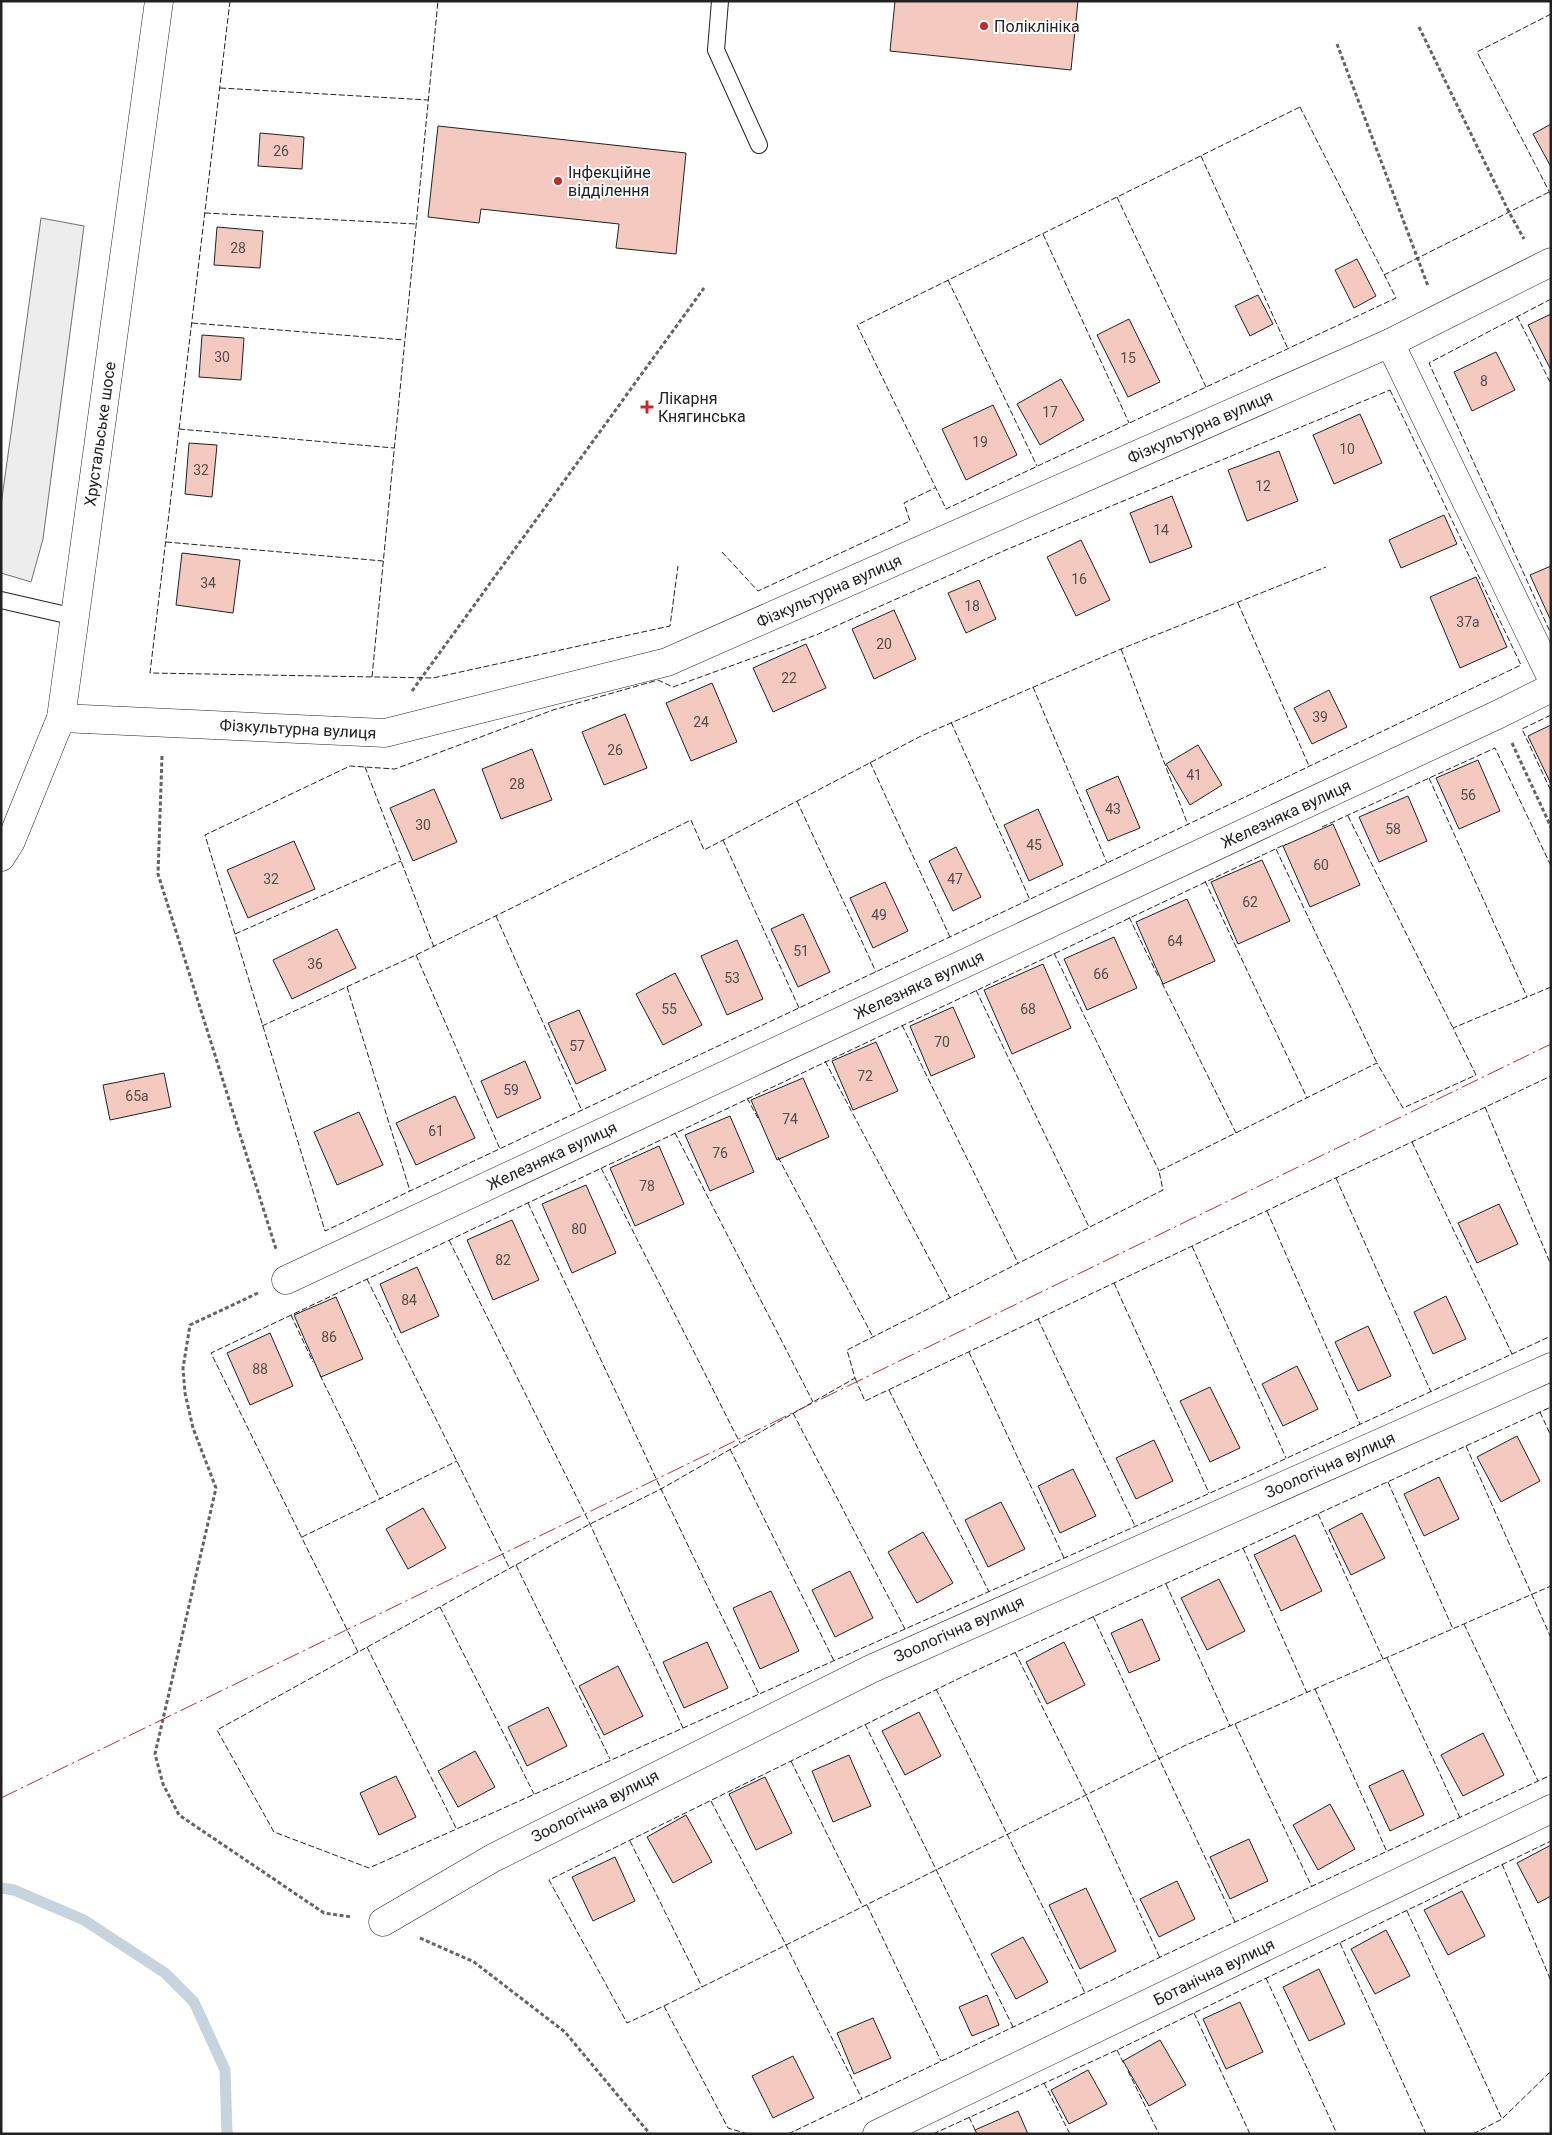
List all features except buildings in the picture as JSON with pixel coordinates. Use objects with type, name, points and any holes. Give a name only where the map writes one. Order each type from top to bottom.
[{"type":"street","name":"Хрустальське шосе","points":[[1,857],[11,841],[61,718],[159,1]]},
{"type":"street","name":"Фізкультурна вулиця","points":[[61,718],[385,733],[667,662],[1390,343],[1546,265]]},
{"type":"street","points":[[1390,343],[1551,677]]},
{"type":"street","name":"Железняка вулиця","points":[[286,1280],[1499,714],[1551,688]]},
{"type":"street","name":"Зоологічна вулиця","points":[[383,1922],[493,1858],[871,1669],[1551,1367]]},
{"type":"street","name":"Ботанічна вулиця","points":[[877,2134],[1551,1809]]},
{"type":"lane","points":[[720,1],[716,50],[759,145]]},
{"type":"lane","points":[[1,600],[75,617]]},
{"type":"path","points":[[1419,27],[1509,212],[1546,265]]},
{"type":"path","points":[[1337,44],[1440,317]]},
{"type":"path","points":[[408,696],[704,288]]},
{"type":"path","points":[[1499,714],[1551,827]]},
{"type":"path","points":[[163,723],[158,874],[286,1280],[190,1325],[183,1368],[185,1393],[193,1428],[216,1488],[155,1754],[163,1784],[179,1815],[324,1913],[383,1922],[474,1962],[565,2032],[650,2134]]},
{"type":"shaded area","points":[[41,218],[84,226],[43,539],[31,582],[1,573],[1,505]]},
{"type":"waterway","points":[[1,1888],[14,1890],[84,1920],[165,1973],[194,2002],[225,2070],[228,2134]]},
{"type":"fence","points":[[230,1],[150,673],[433,678],[670,626],[678,566]]},
{"type":"fence","points":[[372,677],[438,1]]},
{"type":"fence","points":[[1551,14],[1477,52],[1551,195]]},
{"type":"fence","points":[[220,88],[428,100]]},
{"type":"fence","points":[[1300,107],[1396,298],[946,509],[857,325],[1300,107]]},
{"type":"fence","points":[[1201,156],[1288,349]]},
{"type":"fence","points":[[1384,275],[1549,192]]},
{"type":"fence","points":[[1117,197],[1206,387]]},
{"type":"fence","points":[[205,213],[416,224]]},
{"type":"fence","points":[[1043,234],[1129,423]]},
{"type":"fence","points":[[948,280],[1037,466]]},
{"type":"fence","points":[[1551,299],[1429,363],[1551,634]]},
{"type":"fence","points":[[1517,316],[1551,384]]},
{"type":"fence","points":[[192,323],[404,340]]},
{"type":"fence","points":[[1390,390],[1521,665],[1107,863],[325,1231],[205,835],[350,766],[395,769],[553,710],[658,680],[673,687],[816,635],[1008,549],[1390,390]]},
{"type":"fence","points":[[179,429],[394,448]]},
{"type":"fence","points":[[722,552],[758,591],[910,521],[904,503],[935,488]]},
{"type":"fence","points":[[166,542],[383,561]]},
{"type":"fence","points":[[262,1026],[416,955],[691,820],[704,850],[921,736],[1121,649],[1326,567]]},
{"type":"fence","points":[[1238,603],[1309,766]]},
{"type":"fence","points":[[1121,649],[1188,825]]},
{"type":"fence","points":[[1033,687],[1107,863]]},
{"type":"fence","points":[[1551,715],[1522,729],[1551,791]]},
{"type":"fence","points":[[951,722],[1030,900]]},
{"type":"fence","points":[[1322,827],[1495,748],[1551,866]]},
{"type":"fence","points":[[870,762],[950,937]]},
{"type":"fence","points":[[365,767],[434,947]]},
{"type":"fence","points":[[1429,778],[1527,997]]},
{"type":"fence","points":[[797,801],[876,972]]},
{"type":"fence","points":[[1348,816],[1453,1028]]},
{"type":"fence","points":[[723,840],[799,1008]]},
{"type":"fence","points":[[358,1652],[211,1353],[1286,844]]},
{"type":"fence","points":[[1276,849],[1377,1063]]},
{"type":"fence","points":[[235,934],[401,861]]},
{"type":"fence","points":[[1205,881],[1307,1098]]},
{"type":"fence","points":[[496,916],[582,1111]]},
{"type":"fence","points":[[1129,917],[1158,976]]},
{"type":"fence","points":[[1054,953],[1159,1171]]},
{"type":"fence","points":[[416,955],[500,1149]]},
{"type":"fence","points":[[1162,983],[1236,1133]]},
{"type":"fence","points":[[347,987],[410,1191]]},
{"type":"fence","points":[[1551,987],[1453,1028],[1476,1075],[1403,1108],[1377,1063],[1159,1171],[1163,1190],[847,1350],[855,1378],[661,1489],[590,1524],[217,1730],[274,1832],[369,1868],[1246,1477],[1551,1336]]},
{"type":"fence","points":[[976,990],[1089,1227]]},
{"type":"fence","points":[[902,1025],[1018,1263]]},
{"type":"fence","points":[[825,1061],[950,1298]]},
{"type":"fence","points":[[855,1378],[865,1401],[1551,1076]]},
{"type":"fence","points":[[747,1098],[759,1120]]},
{"type":"fence","points":[[1485,1107],[1551,1265]]},
{"type":"fence","points":[[675,1133],[813,1402]]},
{"type":"fence","points":[[1412,1142],[1512,1354]]},
{"type":"fence","points":[[778,1157],[873,1337]]},
{"type":"fence","points":[[601,1168],[740,1443]]},
{"type":"fence","points":[[1336,1178],[1431,1392]]},
{"type":"fence","points":[[528,1203],[759,1694]]},
{"type":"fence","points":[[1267,1211],[1360,1424]]},
{"type":"fence","points":[[449,1240],[590,1524],[683,1728]]},
{"type":"fence","points":[[1192,1246],[1286,1458]]},
{"type":"fence","points":[[367,1279],[510,1569]]},
{"type":"fence","points":[[1114,1283],[1209,1493]]},
{"type":"fence","points":[[291,1315],[313,1362]]},
{"type":"fence","points":[[1038,1319],[1135,1526]]},
{"type":"fence","points":[[969,1352],[1064,1558]]},
{"type":"fence","points":[[320,1375],[380,1499]]},
{"type":"fence","points":[[889,1390],[989,1592]]},
{"type":"fence","points":[[748,2134],[728,2128],[664,2006],[627,2023],[549,1880],[964,1676],[1551,1407]]},
{"type":"fence","points":[[1540,1412],[1551,1436]]},
{"type":"fence","points":[[793,1413],[905,1629]]},
{"type":"fence","points":[[1466,1446],[1551,1638]]},
{"type":"fence","points":[[730,1449],[834,1661]]},
{"type":"fence","points":[[302,1537],[457,1461]]},
{"type":"fence","points":[[1388,1482],[1453,1629]]},
{"type":"fence","points":[[1318,1514],[1383,1659]]},
{"type":"fence","points":[[1243,1548],[1307,1693]]},
{"type":"fence","points":[[516,1565],[610,1759]]},
{"type":"fence","points":[[1166,1584],[1230,1726]]},
{"type":"fence","points":[[664,2006],[1184,1746],[1551,1586]]},
{"type":"fence","points":[[440,1607],[534,1794]]},
{"type":"fence","points":[[1093,1616],[1235,1922]]},
{"type":"fence","points":[[1464,1624],[1538,1781]]},
{"type":"fence","points":[[367,1647],[456,1828]]},
{"type":"fence","points":[[1015,1652],[1086,1795],[1160,1958]]},
{"type":"fence","points":[[1387,1658],[1460,1818]]},
{"type":"fence","points":[[936,1689],[1085,1993]]},
{"type":"fence","points":[[1315,1689],[1387,1852]]},
{"type":"fence","points":[[865,1724],[1013,2027]]},
{"type":"fence","points":[[1235,1724],[1312,1887]]},
{"type":"fence","points":[[791,1761],[863,1907]]},
{"type":"fence","points":[[788,2134],[1190,1943],[1551,1775]]},
{"type":"fence","points":[[711,1801],[786,1945],[862,2099]]},
{"type":"fence","points":[[630,1841],[702,1987]]},
{"type":"fence","points":[[933,2134],[1117,2050],[1551,1841]]},
{"type":"fence","points":[[1502,1864],[1551,1981]]},
{"type":"fence","points":[[867,1905],[941,2061]]},
{"type":"fence","points":[[1407,1911],[1502,2119]]},
{"type":"fence","points":[[1340,1943],[1426,2134]]},
{"type":"fence","points":[[1266,1978],[1337,2134]]},
{"type":"fence","points":[[1194,2013],[1250,2134]]},
{"type":"fence","points":[[1117,2050],[1124,2064]]},
{"type":"fence","points":[[1128,2071],[1159,2134]]},
{"type":"fence","points":[[1473,2134],[1502,2119],[1551,2071]]},
{"type":"fence","points":[[1044,2083],[1070,2134]]},
{"type":"fence","points":[[969,2117],[976,2132]]},
{"type":"power","points":[[1,1798],[1551,1044]]},
{"type":"place","name":"Поліклініка","points":[[984,26]]},
{"type":"place","name":"Інфекційне відділення","points":[[558,181]]},
{"type":"place","name":"Лікарня Княгинська","points":[[647,407]]}]
